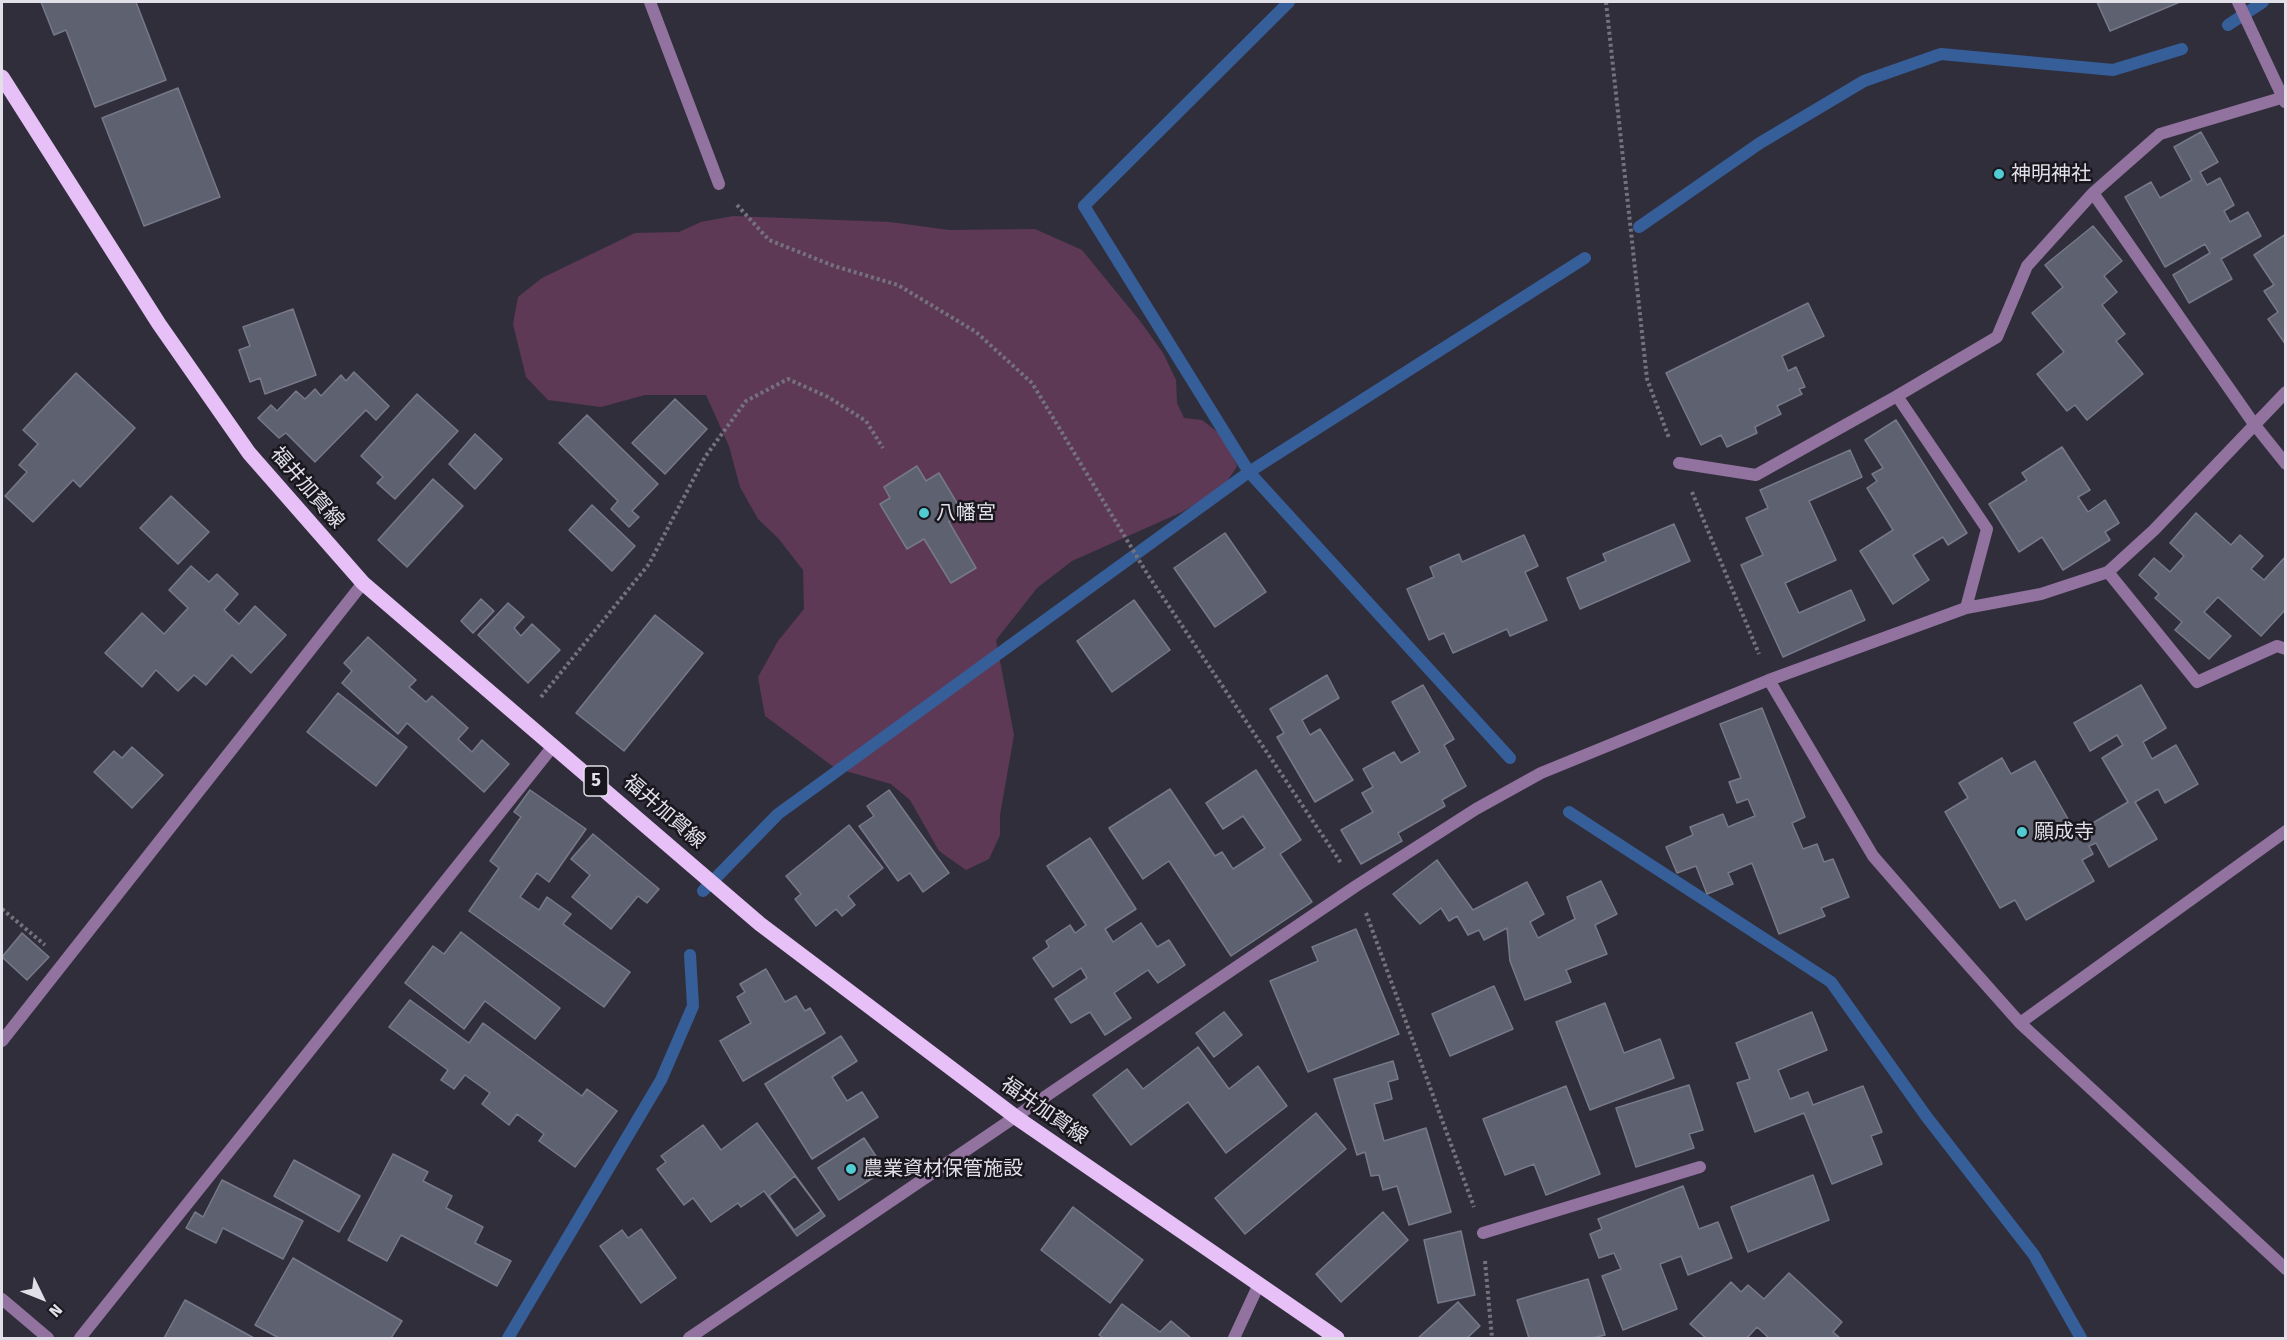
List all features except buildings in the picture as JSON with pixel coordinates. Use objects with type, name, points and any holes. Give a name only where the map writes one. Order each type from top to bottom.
[{"type":"main road","name":"福井加賀線","points":[[2,77],[159,324],[249,453],[363,583],[760,924],[1017,1118],[1337,1338]]},
{"type":"street","points":[[650,2],[719,184]]},
{"type":"street","points":[[1679,463],[1756,475],[1997,337],[2027,266],[2093,193],[2160,134],[2284,100],[2238,2]]},
{"type":"street","points":[[2093,193],[2254,424],[2286,464]]},
{"type":"street","points":[[689,1338],[1017,1118],[1356,886],[1476,809],[1541,773],[1769,680],[1966,608],[2042,594],[2108,572],[2154,530],[2286,392]]},
{"type":"street","points":[[1897,396],[1987,529],[1966,608]]},
{"type":"street","points":[[2108,572],[2197,682],[2281,648],[2286,635]]},
{"type":"street","points":[[2,1041],[363,583]]},
{"type":"street","points":[[1769,680],[1873,856],[2020,1023],[2286,1269]]},
{"type":"street","points":[[80,1338],[554,745]]},
{"type":"street","points":[[2020,1023],[2286,831]]},
{"type":"street","points":[[1483,1233],[1700,1167]]},
{"type":"street","points":[[1234,1338],[1258,1284]]},
{"type":"street","points":[[2,1299],[48,1338]]},
{"type":"path","points":[[1606,2],[1647,379],[1679,463],[1769,680]]},
{"type":"path","points":[[719,184],[769,240],[834,266],[898,285],[976,332],[1032,383],[1148,575],[1356,886],[1483,1233],[1492,1338]]},
{"type":"path","points":[[524,719],[649,564],[705,457],[746,401],[788,379],[828,397],[866,421],[883,448]]},
{"type":"path","points":[[2,909],[64,960]]},
{"type":"shaded area","points":[[733,216],[890,222],[949,230],[1035,229],[1082,250],[1163,353],[1176,380],[1177,403],[1184,418],[1202,420],[1224,437],[1237,466],[1223,488],[1182,512],[1072,561],[1037,588],[996,640],[1014,735],[1000,815],[1000,835],[989,859],[966,870],[939,851],[910,800],[891,784],[835,768],[765,716],[758,677],[778,641],[804,609],[803,570],[778,538],[758,519],[740,487],[729,446],[706,395],[645,395],[601,407],[548,400],[526,377],[513,324],[518,297],[542,278],[635,233],[679,232],[701,222]]},
{"type":"waterway","points":[[1289,2],[1084,206],[1249,472],[1510,758]]},
{"type":"waterway","points":[[2228,25],[2263,2]]},
{"type":"waterway","points":[[1639,227],[1760,143],[1864,81],[1941,54],[2113,70],[2182,49]]},
{"type":"waterway","points":[[703,891],[778,814],[1249,472],[1585,258]]},
{"type":"waterway","points":[[1569,812],[1831,982],[1926,1116],[2034,1255],[2081,1338]]},
{"type":"waterway","points":[[508,1338],[661,1080],[693,1006],[690,955]]},
{"type":"place","name":"神明神社","points":[[1999,174]]},
{"type":"place","name":"八幡宮","points":[[924,513]]},
{"type":"place","name":"願成寺","points":[[2022,832]]},
{"type":"place","name":"農業資材保管施設","points":[[851,1169]]}]
